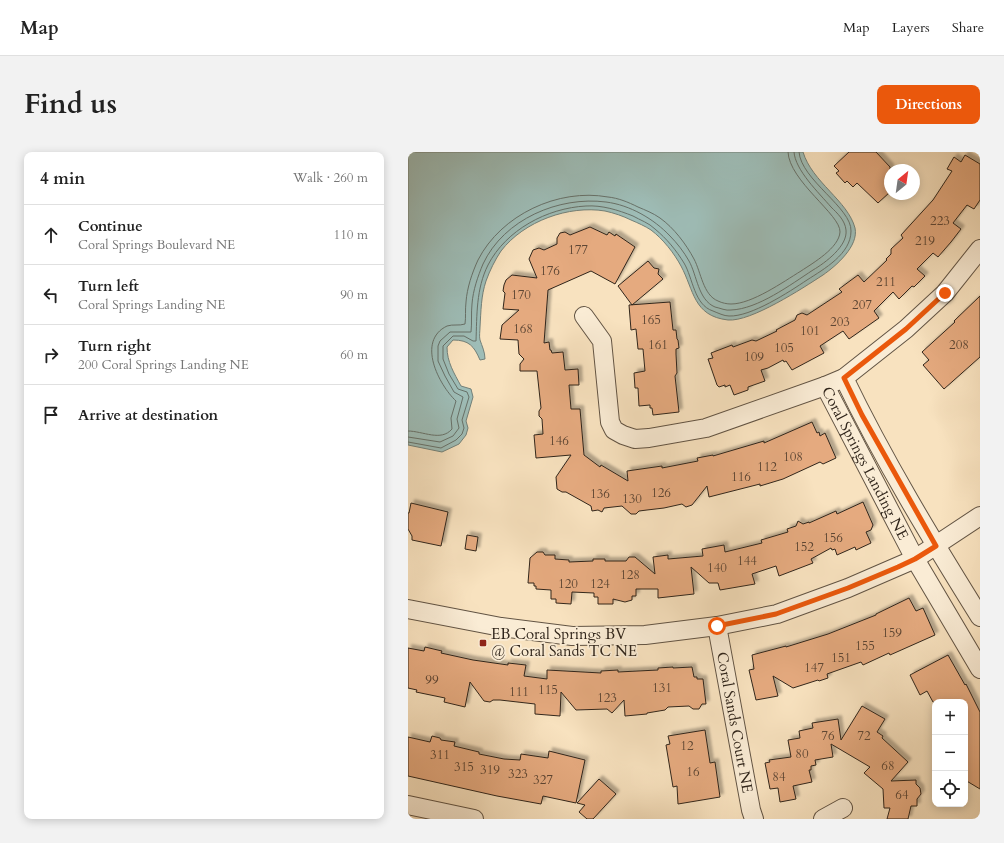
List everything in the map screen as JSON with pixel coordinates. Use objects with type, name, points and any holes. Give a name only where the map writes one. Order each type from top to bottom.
[{"type":"street","points":[[844,378],[906,329],[945,293],[980,249]]},
{"type":"street","points":[[584,316],[602,341],[610,422],[614,430],[623,436],[635,439],[649,438],[706,428],[825,386]]},
{"type":"street","name":"Coral Springs Landing NE","points":[[980,617],[936,546],[862,415],[844,378],[825,386],[915,559],[980,669]]},
{"type":"street","points":[[408,609],[501,627],[572,636],[645,635],[717,626],[776,614],[848,588],[915,559],[980,516]]},
{"type":"street","name":"Coral Sands Court NE","points":[[717,626],[751,810],[754,819]]},
{"type":"street","points":[[408,805],[474,819]]},
{"type":"street","points":[[823,819],[843,808]]},
{"type":"water","points":[[408,152],[803,152],[814,173],[838,200],[851,218],[855,228],[854,242],[840,261],[823,275],[763,310],[750,316],[728,320],[716,318],[701,307],[692,293],[681,266],[668,246],[651,230],[644,226],[625,217],[605,211],[591,210],[577,210],[562,213],[535,224],[522,231],[501,251],[486,281],[482,298],[480,335],[485,359],[480,360],[476,351],[463,341],[453,340],[447,347],[451,367],[456,377],[461,386],[471,389],[473,397],[466,421],[468,428],[466,435],[459,444],[442,452],[408,445]]},
{"type":"building","points":[[849,152],[876,152],[887,164],[884,164],[884,198],[878,203],[857,183],[853,187],[847,181],[845,183],[836,173],[839,171],[834,166]]},
{"type":"building","points":[[965,155],[980,164],[980,200],[974,209],[967,205],[953,223],[961,229],[938,257],[933,253],[917,269],[925,276],[914,287],[912,286],[899,299],[893,292],[874,311],[879,318],[849,339],[843,331],[820,346],[824,353],[792,370],[786,361],[784,362],[783,360],[761,370],[765,381],[748,387],[748,390],[734,395],[730,385],[719,387],[717,385],[708,359],[713,358],[711,353],[732,345],[733,347],[752,340],[756,341],[777,331],[776,330],[795,320],[797,315],[802,313],[807,315],[842,292],[839,289],[858,275],[864,282],[887,260],[886,259],[891,254],[891,249],[903,238],[901,235],[933,200],[952,171],[947,169],[954,157],[961,162]]},
{"type":"building","points":[[590,227],[607,235],[609,232],[615,236],[616,234],[635,247],[615,284],[591,271],[548,290],[544,343],[549,342],[552,353],[563,352],[565,370],[578,369],[579,385],[569,385],[571,409],[580,409],[584,455],[600,467],[601,465],[628,481],[627,471],[662,466],[662,468],[698,461],[697,458],[713,456],[764,441],[764,443],[812,422],[820,436],[825,433],[836,458],[823,464],[820,462],[783,479],[760,486],[760,484],[709,497],[707,486],[692,505],[686,507],[682,504],[639,511],[636,514],[631,514],[622,506],[604,508],[602,512],[598,510],[592,511],[591,506],[566,492],[562,492],[557,489],[556,477],[571,455],[536,458],[534,435],[543,434],[542,419],[539,416],[539,411],[541,408],[537,371],[520,371],[520,364],[524,359],[519,354],[518,340],[500,339],[502,325],[519,310],[503,309],[505,293],[503,291],[506,280],[512,275],[537,278],[529,259],[533,250],[539,248],[544,250],[557,244],[557,238],[560,233],[565,232],[570,235]]},
{"type":"building","points":[[648,261],[654,268],[659,269],[658,274],[663,279],[632,305],[618,286]]},
{"type":"building","points":[[980,296],[980,357],[944,389],[923,365],[929,360],[922,352],[955,322],[954,321]]},
{"type":"building","points":[[670,302],[673,330],[676,330],[679,348],[676,349],[677,373],[675,376],[679,412],[653,415],[650,405],[639,406],[638,388],[635,388],[634,373],[645,371],[643,349],[638,349],[636,329],[631,330],[629,305]]},
{"type":"building","points":[[863,502],[873,525],[871,530],[866,532],[871,543],[856,550],[855,547],[837,555],[835,549],[832,550],[831,548],[811,559],[813,563],[779,576],[776,566],[752,574],[755,584],[720,590],[718,583],[709,583],[691,567],[694,594],[658,598],[658,589],[636,589],[636,596],[632,596],[632,600],[625,602],[613,599],[613,604],[598,604],[598,597],[594,597],[594,593],[572,592],[571,604],[556,603],[556,599],[551,599],[551,590],[536,589],[534,583],[528,583],[530,558],[537,552],[543,552],[545,555],[555,555],[555,559],[569,560],[569,562],[593,561],[593,559],[605,559],[605,561],[626,561],[629,557],[635,557],[655,574],[653,557],[668,555],[668,559],[703,556],[702,549],[724,545],[725,552],[762,543],[761,540],[788,532],[787,529],[796,526],[798,521],[803,524],[809,523],[836,511],[837,514]]},
{"type":"building","points":[[411,503],[448,512],[441,546],[412,540],[412,536],[408,529],[408,513]]},
{"type":"building","points":[[467,535],[478,537],[476,551],[465,549]]},
{"type":"building","points":[[909,598],[916,611],[923,608],[935,635],[890,655],[889,653],[863,665],[861,662],[827,674],[828,678],[793,688],[773,676],[778,696],[756,700],[749,670],[754,669],[752,655],[786,647],[828,634],[876,615]]},
{"type":"building","points":[[425,647],[442,651],[441,653],[473,660],[508,665],[508,663],[526,665],[524,676],[547,679],[547,670],[601,673],[601,671],[618,670],[618,672],[658,670],[658,668],[692,667],[694,677],[697,677],[697,679],[703,679],[706,704],[702,704],[699,709],[693,709],[689,706],[668,707],[665,710],[647,714],[625,716],[624,700],[612,713],[607,709],[576,710],[561,692],[560,716],[535,714],[535,704],[500,700],[493,700],[490,702],[484,701],[470,682],[465,707],[444,702],[445,698],[416,692],[417,690],[408,688],[408,648],[424,651]]},
{"type":"building","points":[[948,655],[965,685],[966,684],[980,712],[980,789],[968,782],[968,699],[932,700],[927,691],[920,695],[910,675]]},
{"type":"building","points":[[862,706],[885,719],[877,732],[883,736],[882,738],[908,762],[891,781],[916,780],[916,784],[920,788],[921,794],[917,799],[917,806],[911,806],[908,819],[887,819],[890,808],[884,808],[883,789],[864,773],[870,767],[831,744],[833,757],[815,760],[816,765],[811,766],[811,770],[809,770],[812,782],[793,786],[796,799],[780,802],[778,788],[770,789],[765,763],[770,762],[769,760],[791,757],[788,740],[800,738],[799,731],[813,728],[812,723],[838,719],[841,740]]},
{"type":"building","points":[[705,730],[710,763],[715,762],[720,797],[678,804],[677,786],[673,787],[666,745],[670,744],[668,736]]},
{"type":"building","points":[[432,736],[440,738],[441,740],[455,742],[454,746],[479,752],[479,754],[504,759],[520,760],[521,754],[548,758],[549,751],[585,760],[576,803],[543,796],[541,804],[497,796],[408,776],[408,737],[430,742]]},
{"type":"building","points":[[599,779],[616,794],[593,819],[587,819],[579,812],[585,805],[577,803]]},
{"type":"place","name":"EB Coral Springs BV @ Coral Sands TC NE","points":[[483,643]]},
{"type":"route","points":[[717,626],[776,614],[848,588],[915,559],[936,546],[862,415],[844,378],[906,329],[945,293]]}]
